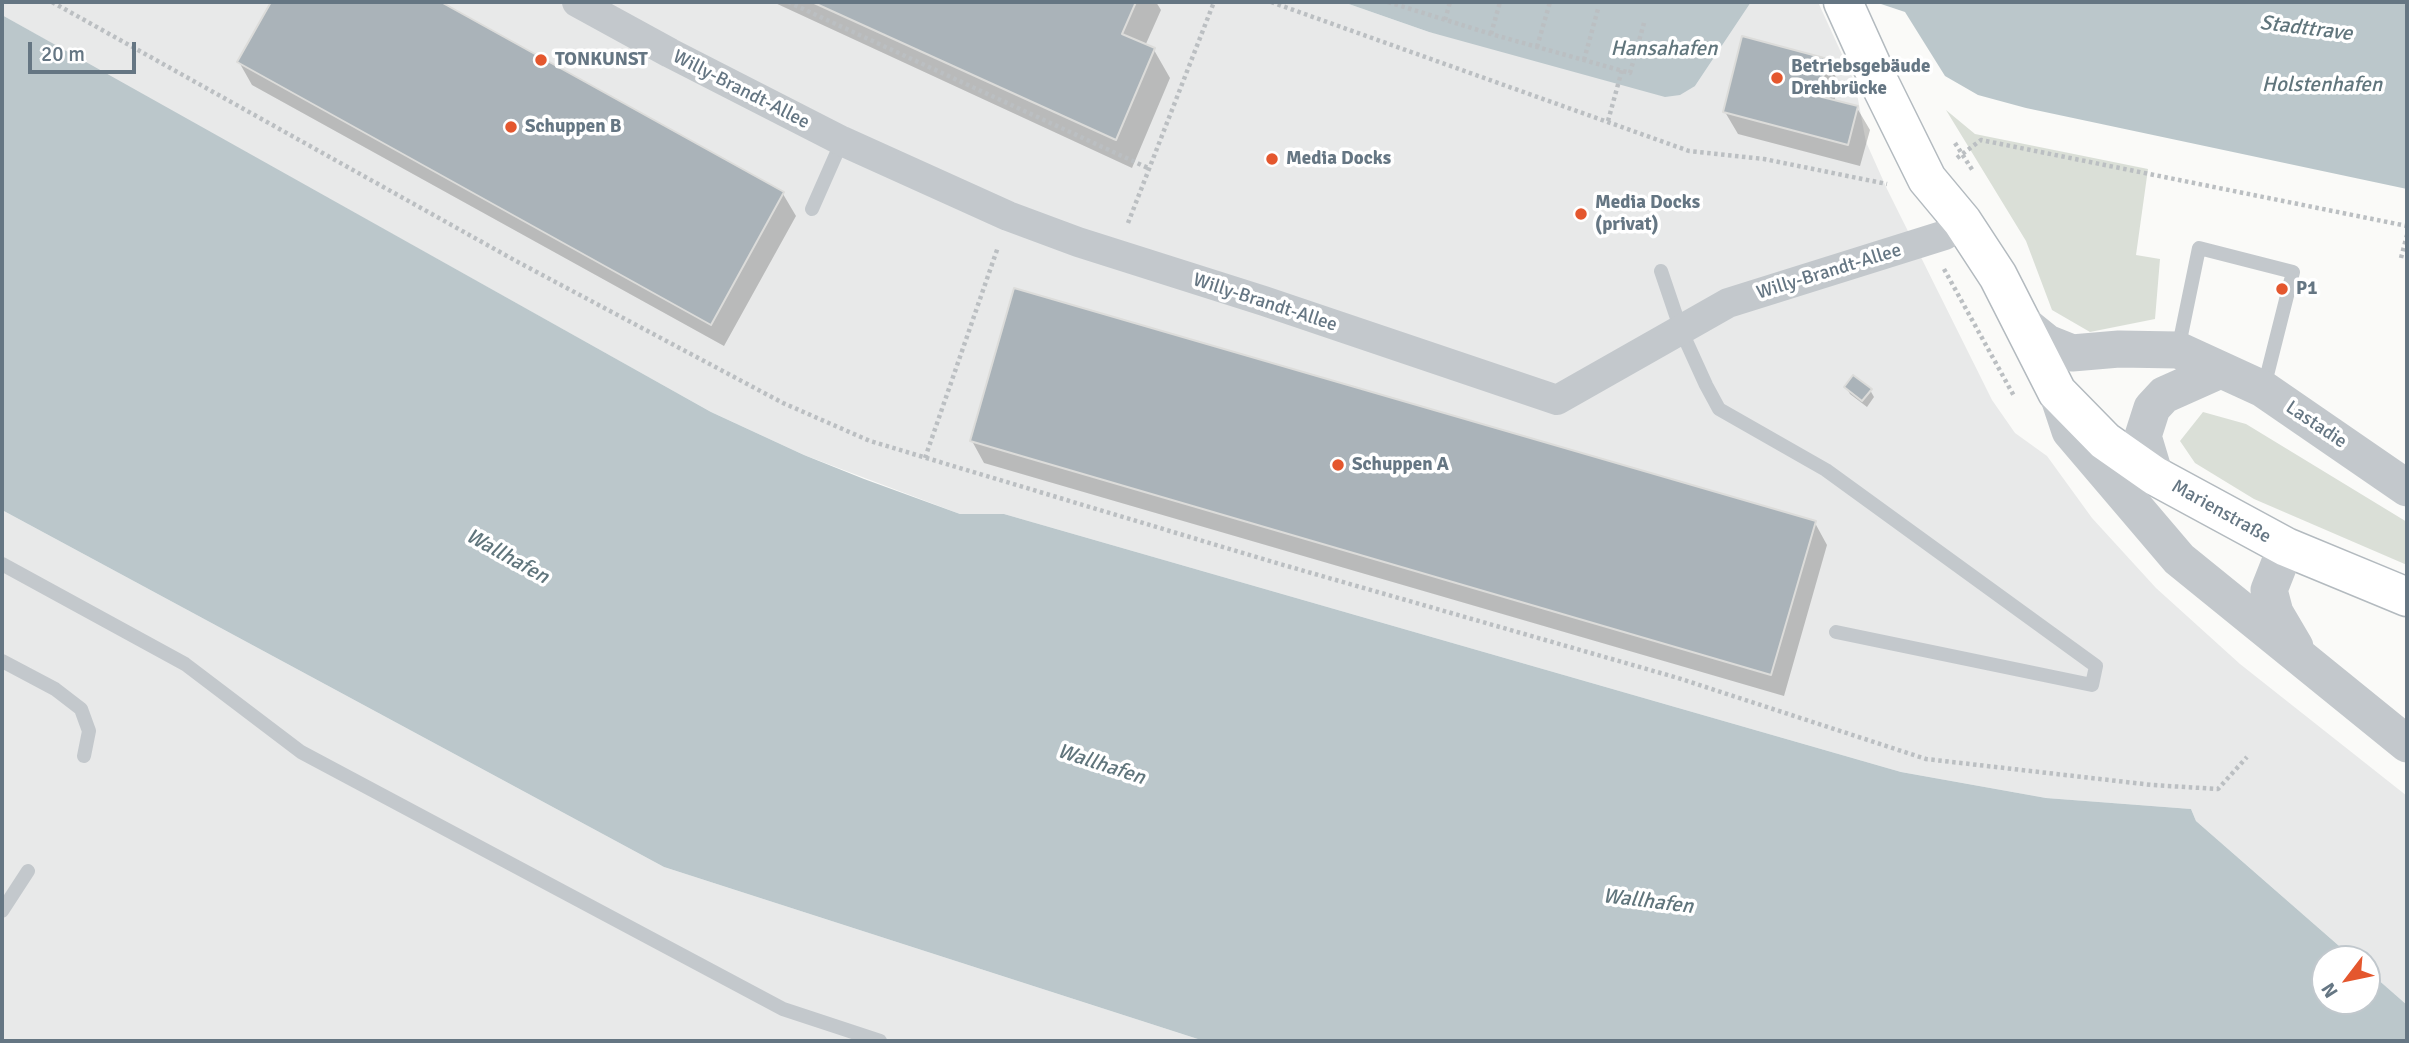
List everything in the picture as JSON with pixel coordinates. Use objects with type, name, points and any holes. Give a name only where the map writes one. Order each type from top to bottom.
[{"type":"main road","points":[[1843,2],[1945,167],[1962,221],[1997,276],[2057,392]]},
{"type":"main road","points":[[1871,2],[1896,88]]},
{"type":"main road","name":"Marienstraße","points":[[2057,392],[2105,441],[2155,476],[2286,547],[2407,597]]},
{"type":"street","name":"Willy-Brandt-Allee","points":[[577,2],[842,141],[1009,216],[1116,254],[1176,267],[1267,293],[1557,400],[1728,303],[1945,235],[1962,221]]},
{"type":"street","name":"Lastadie","points":[[2021,322],[2047,343],[2072,353],[2119,349],[2178,351],[2263,388],[2407,488]]},
{"type":"street","points":[[2155,476],[2143,436],[2152,408],[2164,395],[2220,370]]},
{"type":"street","points":[[2057,392],[2070,431],[2179,559],[2407,744]]},
{"type":"street","points":[[2286,547],[2269,590],[2275,613],[2301,657]]},
{"type":"lane","points":[[812,209],[842,141]]},
{"type":"lane","points":[[2178,351],[2199,248],[2293,272],[2263,388]]},
{"type":"lane","points":[[1661,271],[1681,330],[1719,409],[1826,470],[2096,667],[2092,685],[1836,632]]},
{"type":"lane","points":[[2,564],[185,664],[301,752],[783,1009],[880,1041]]},
{"type":"lane","points":[[2,661],[55,690],[81,709],[89,731],[84,756]]},
{"type":"lane","points":[[2,911],[28,871]]},
{"type":"path","points":[[52,2],[516,261],[783,403],[870,442],[1286,566],[1678,678],[1926,760],[2152,785],[2218,789],[2247,757]]},
{"type":"path","points":[[788,2],[1148,168]]},
{"type":"path","points":[[1116,254],[1214,2]]},
{"type":"path","points":[[1270,2],[1689,151],[1764,159],[1892,185]]},
{"type":"path","points":[[1388,2],[1630,73],[1644,23]]},
{"type":"path","points":[[1445,20],[1450,2]]},
{"type":"path","points":[[1490,34],[1500,2]]},
{"type":"path","points":[[1537,47],[1550,2]]},
{"type":"path","points":[[1584,60],[1598,9]]},
{"type":"path","points":[[1608,121],[1622,71]]},
{"type":"path","points":[[1961,155],[1981,140],[2407,226]]},
{"type":"path","points":[[925,458],[1009,216]]},
{"type":"path","points":[[2401,258],[2407,235]]},
{"type":"shaded area","points":[[2,2],[1343,2],[1429,32],[1695,86],[1751,2],[1818,2],[1855,83],[1866,142],[1887,189],[1992,400],[2015,433],[2047,456],[2092,518],[2156,588],[2240,664],[2407,796],[2407,1005],[2381,982],[2381,945],[2338,945],[2196,821],[2191,809],[2046,798],[1901,772],[1004,514],[960,514],[804,455],[711,412],[2,15]]},
{"type":"shaded area","points":[[1946,110],[1975,134],[2148,169],[2136,255],[2160,259],[2155,319],[2090,332],[2052,310],[2026,241]]},
{"type":"shaded area","points":[[2203,412],[2246,424],[2407,522],[2407,565],[2254,499],[2195,463],[2180,441]]},
{"type":"shaded area","points":[[2,510],[664,867],[1204,1041],[2,1041]]},
{"type":"water","name":"Hansahafen","points":[[1343,2],[1751,2],[1695,86],[1680,95],[1665,97],[1429,32]]},
{"type":"water","name":"Holstenhafen","points":[[1875,2],[2407,2],[2407,189],[2026,108],[1978,95],[1945,76],[1905,12]]},
{"type":"water","name":"Wallhafen","points":[[2,15],[711,412],[804,455],[960,514],[1004,514],[1901,772],[2046,798],[2191,809],[2196,821],[2338,945],[2311,945],[2311,1015],[2381,1015],[2381,982],[2407,1005],[2407,1041],[1204,1041],[664,867],[2,510]]},
{"type":"building","name":"Schuppen B","points":[[271,2],[441,2],[784,192],[711,325],[237,62]]},
{"type":"building","points":[[812,2],[1136,2],[1122,34],[1155,48],[1116,140]]},
{"type":"building","name":"Betriebsgebäude Drehbrücke","points":[[1742,36],[1828,59],[1818,96],[1858,106],[1848,145],[1723,112]]},
{"type":"building","name":"Schuppen A","points":[[1014,288],[1816,521],[1771,675],[970,441]]},
{"type":"building","points":[[1853,375],[1872,389],[1862,401],[1844,387]]},
{"type":"place","name":"TONKUNST","points":[[541,60]]},
{"type":"place","name":"Betriebsgebäude Drehbrücke","points":[[1777,78]]},
{"type":"place","name":"Schuppen B","points":[[511,127]]},
{"type":"place","name":"Media Docks","points":[[1272,159]]},
{"type":"place","name":"Media Docks (privat)","points":[[1581,214]]},
{"type":"place","name":"P1","points":[[2282,289]]},
{"type":"place","name":"Schuppen A","points":[[1338,465]]},
{"type":"water label","name":"Stadttrave","points":[[2306,29]]}]
